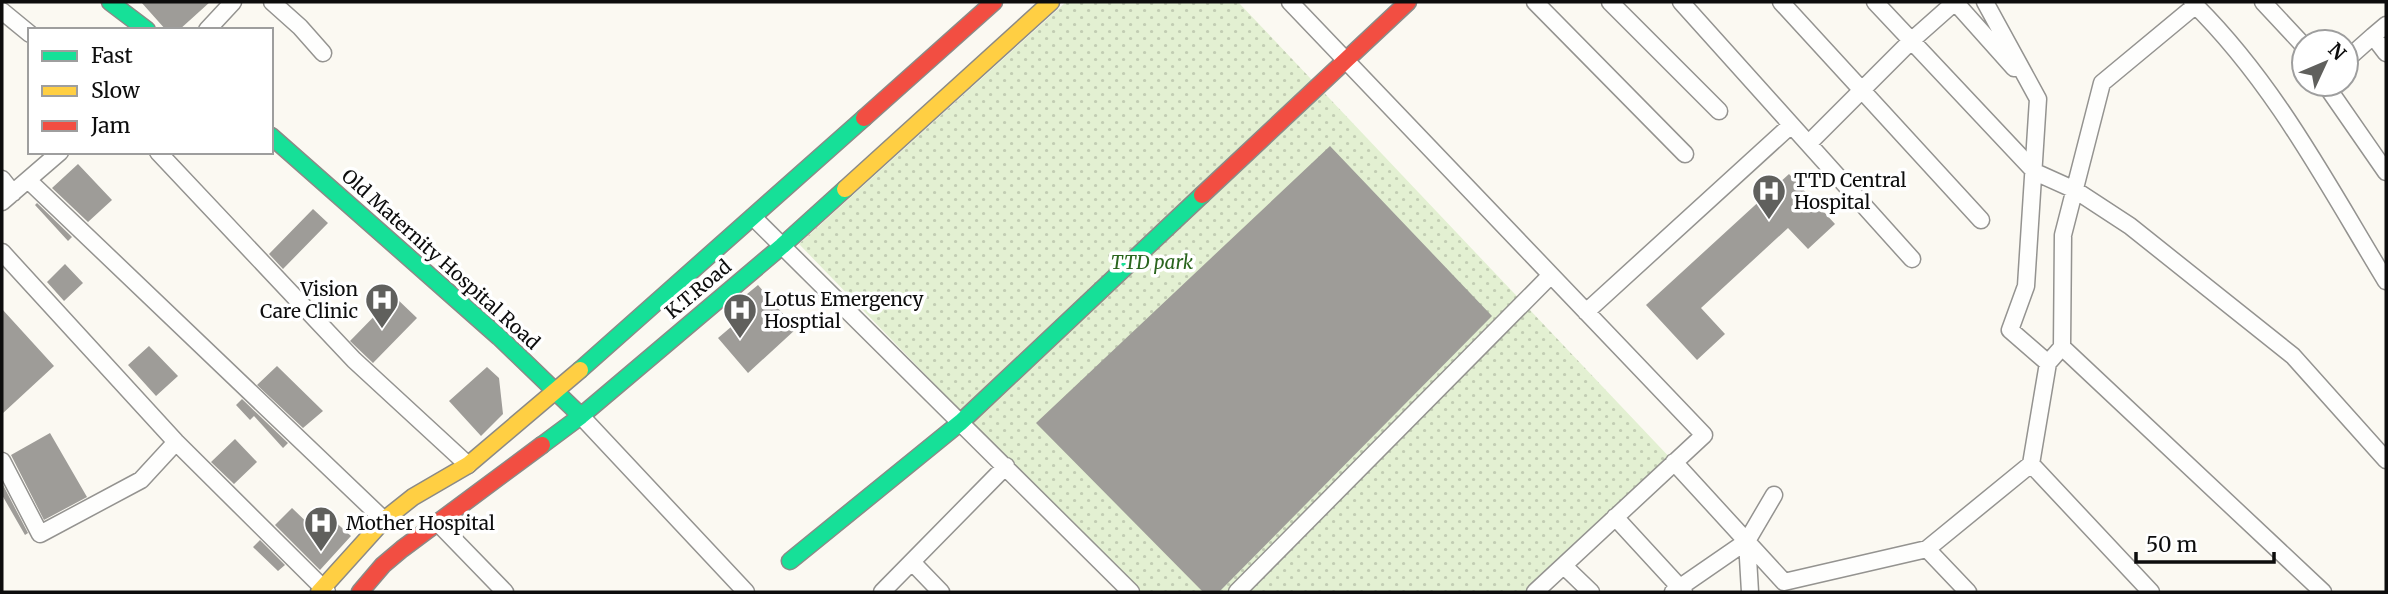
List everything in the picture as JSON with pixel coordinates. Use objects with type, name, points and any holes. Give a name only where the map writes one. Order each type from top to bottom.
[{"type":"main road","points":[[110,2],[144,28]]},
{"type":"main road","name":"K.T.Road","points":[[323,591],[384,520],[413,497],[468,465],[557,391],[994,2]]},
{"type":"main road","name":"K.T.Road","points":[[360,592],[383,565],[581,416],[782,246],[1051,2]]},
{"type":"main road","points":[[790,561],[961,422],[1408,2]]},
{"type":"main road","name":"Old Maternity Hospital Road","points":[[273,138],[499,337],[581,416]]},
{"type":"street","points":[[209,28],[233,2]]},
{"type":"street","points":[[272,2],[300,27],[323,53]]},
{"type":"street","points":[[1290,2],[1704,435],[1535,592]]},
{"type":"street","points":[[1535,2],[1685,154]]},
{"type":"street","points":[[1610,2],[1719,111]]},
{"type":"street","points":[[1681,2],[1912,259]]},
{"type":"street","points":[[1781,2],[1981,220]]},
{"type":"street","points":[[1875,2],[2035,172],[2075,190],[2130,226],[2293,356],[2386,460]]},
{"type":"street","points":[[1809,143],[1911,41],[1955,2],[2034,90]]},
{"type":"street","points":[[1985,2],[2038,99],[2026,286],[2010,330],[2048,363]]},
{"type":"street","points":[[2263,2],[2290,31]]},
{"type":"street","points":[[1674,462],[1784,582],[1927,549],[2031,464],[2048,363],[2062,347],[2063,235],[2102,83],[2194,4],[2264,83],[2386,281]]},
{"type":"street","points":[[2,10],[28,32]]},
{"type":"street","points":[[2360,48],[2380,30],[2386,52]]},
{"type":"street","points":[[2335,98],[2386,172]]},
{"type":"street","points":[[1586,312],[1791,125]]},
{"type":"street","points":[[2,179],[8,197],[58,154]]},
{"type":"street","points":[[160,154],[354,360],[468,465]]},
{"type":"street","points":[[28,180],[384,520]]},
{"type":"street","points":[[753,217],[1131,592]]},
{"type":"street","points":[[2,253],[176,442],[323,591]]},
{"type":"street","points":[[1237,592],[1551,275]]},
{"type":"street","points":[[2062,347],[2323,592]]},
{"type":"street","points":[[581,416],[746,592]]},
{"type":"street","points":[[2,461],[40,534],[141,480],[176,442]]},
{"type":"street","points":[[2031,464],[2151,592]]},
{"type":"street","points":[[882,592],[1006,466]]},
{"type":"street","points":[[1615,517],[1679,590],[1747,541],[1773,495]]},
{"type":"street","points":[[437,522],[505,592]]},
{"type":"street","points":[[1747,541],[1750,592]]},
{"type":"street","points":[[1927,549],[1968,592]]},
{"type":"street","points":[[912,562],[941,592]]},
{"type":"street","points":[[1563,566],[1591,592]]},
{"type":"green space","name":"TTD park","points":[[1066,2],[1238,2],[1674,462],[1535,592],[1136,592],[799,244]]},
{"type":"building","points":[[141,2],[210,2],[181,28],[164,28]]},
{"type":"building","points":[[1330,146],[1492,316],[1219,592],[1203,592],[1036,423]]},
{"type":"building","points":[[78,164],[112,200],[88,222],[52,188]]},
{"type":"building","points":[[1789,174],[1835,224],[1808,249],[1788,228],[1701,308],[1725,334],[1697,360],[1646,305]]},
{"type":"building","points":[[37,203],[72,237],[68,241],[35,205]]},
{"type":"building","points":[[313,209],[328,223],[283,269],[269,254]]},
{"type":"building","points":[[65,264],[83,283],[64,301],[47,282]]},
{"type":"building","points":[[758,285],[796,329],[748,373],[718,338],[751,310],[741,299]]},
{"type":"building","points":[[394,296],[417,318],[373,363],[350,341]]},
{"type":"building","points":[[2,309],[54,366],[2,414]]},
{"type":"building","points":[[149,346],[178,376],[156,396],[128,365]]},
{"type":"building","points":[[277,366],[323,411],[303,428],[257,385]]},
{"type":"building","points":[[487,367],[499,378],[503,414],[481,436],[449,401]]},
{"type":"building","points":[[242,399],[288,443],[283,448],[254,416],[250,420],[236,405]]},
{"type":"building","points":[[50,433],[87,497],[44,520],[11,455]]},
{"type":"building","points":[[235,439],[257,462],[234,484],[211,462]]},
{"type":"building","points":[[2,483],[28,533],[25,535],[2,495]]},
{"type":"building","points":[[292,508],[318,533],[331,518],[351,536],[320,570],[275,525]]},
{"type":"building","points":[[260,540],[285,565],[278,571],[253,547]]},
{"type":"traffic: fast","points":[[110,2],[144,28]]},
{"type":"traffic: fast","points":[[580,370],[864,118]]},
{"type":"traffic: fast","points":[[273,138],[499,337],[581,416]]},
{"type":"traffic: fast","points":[[542,445],[581,416],[782,246],[845,189]]},
{"type":"traffic: fast","points":[[790,561],[961,422],[1202,195]]},
{"type":"traffic: slow","points":[[845,189],[1051,2]]},
{"type":"traffic: slow","points":[[319,592],[384,520],[413,497],[468,465],[580,370]]},
{"type":"traffic: jam","points":[[864,118],[994,2]]},
{"type":"traffic: jam","points":[[1202,195],[1408,2]]},
{"type":"traffic: jam","points":[[360,592],[383,565],[402,549],[542,445]]},
{"type":"place","name":"TTD Central Hospital","points":[[1769,221]]},
{"type":"place","name":"Vision Care Clinic","points":[[382,330]]},
{"type":"place","name":"Lotus Emergency Hosptial","points":[[740,340]]},
{"type":"place","name":"Mother Hospital","points":[[321,553]]}]
